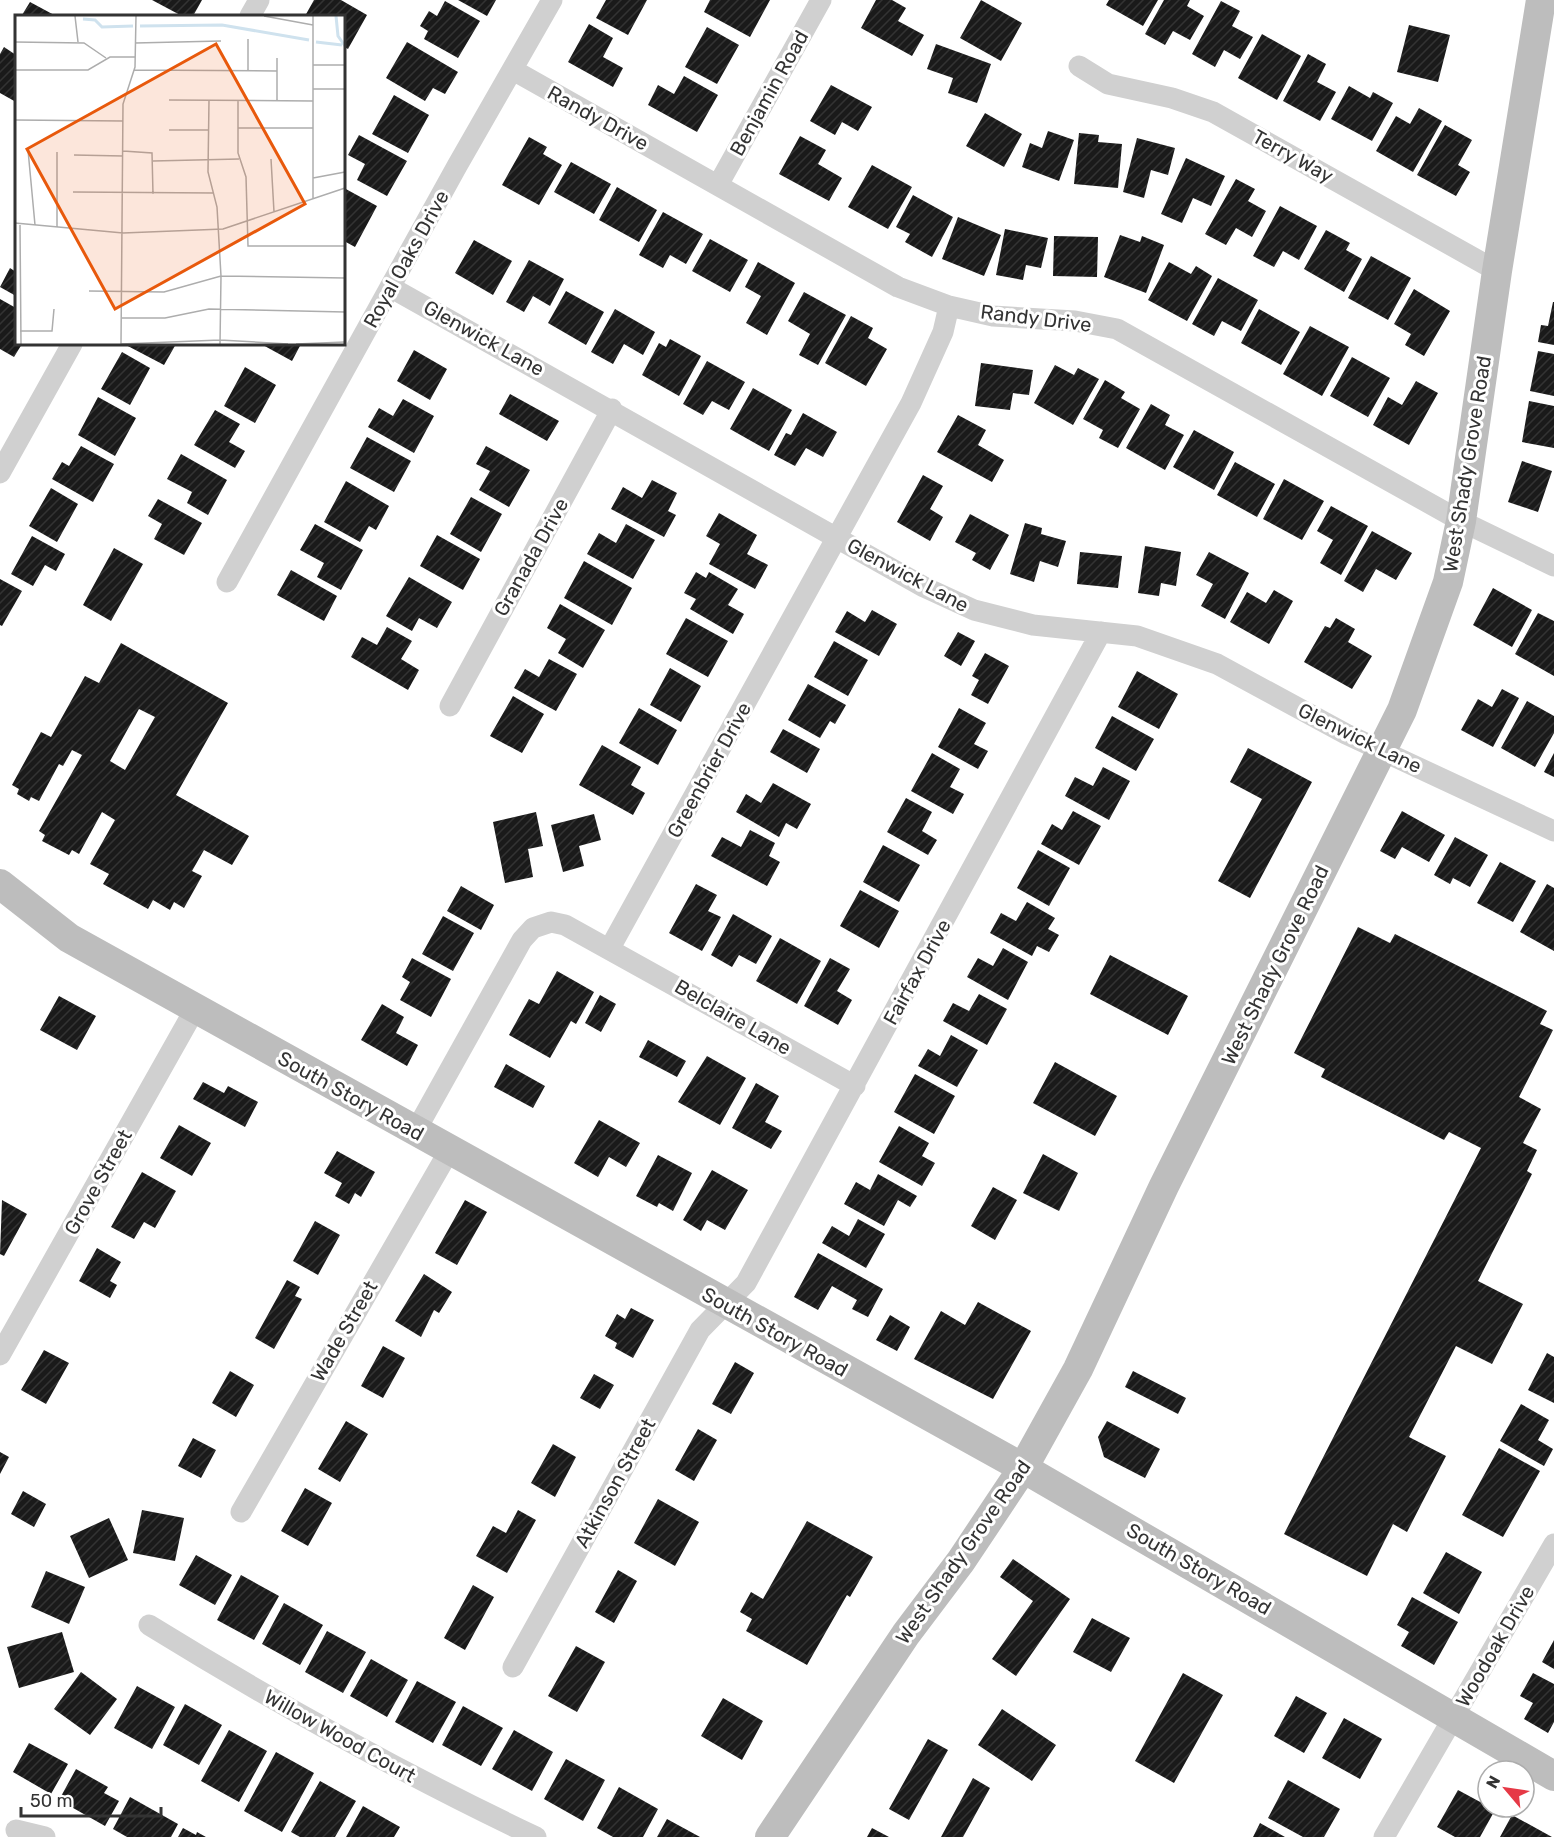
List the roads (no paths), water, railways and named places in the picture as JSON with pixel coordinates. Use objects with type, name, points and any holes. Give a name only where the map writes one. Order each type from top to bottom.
[{"type":"main road","name":"West Shady Grove Road","points":[[770,1837],[906,1634],[961,1561],[1023,1468],[1078,1369],[1164,1186],[1402,710],[1445,592],[1461,521],[1497,271],[1541,0]]},
{"type":"main road","name":"South Story Road","points":[[0,884],[69,938],[723,1304],[1023,1468],[1554,1776]]},
{"type":"street","points":[[251,15],[259,0]]},
{"type":"street","name":"Royal Oaks Drive","points":[[227,582],[552,0]]},
{"type":"street","name":"Benjamin Road","points":[[718,185],[821,0]]},
{"type":"street","name":"Terry Way","points":[[1079,66],[1108,84],[1172,98],[1213,112],[1497,271]]},
{"type":"street","name":"Randy Drive","points":[[513,70],[898,287],[949,306],[993,316],[1076,321],[1117,329],[1461,521],[1554,566]]},
{"type":"street","name":"Glenwick Lane","points":[[390,287],[924,587],[974,610],[1033,625],[1137,636],[1216,664],[1382,751],[1554,831]]},
{"type":"street","name":"Greenbrier Drive","points":[[610,948],[929,366],[943,332],[949,306]]},
{"type":"street","points":[[0,473],[71,345]]},
{"type":"street","name":"Granada Drive","points":[[450,705],[612,410]]},
{"type":"street","name":"Fairfax Drive","points":[[723,1304],[746,1283],[1101,632]]},
{"type":"street","points":[[415,1132],[522,940],[533,928],[551,922],[565,925],[610,948]]},
{"type":"street","name":"Belclaire Lane","points":[[610,948],[855,1086]]},
{"type":"street","name":"Grove Street","points":[[0,1355],[195,1009]]},
{"type":"street","name":"Wade Street","points":[[241,1512],[449,1151]]},
{"type":"street","name":"Atkinson Street","points":[[513,1667],[700,1330],[723,1304]]},
{"type":"street","name":"Woodoak Drive","points":[[1384,1837],[1554,1544]]},
{"type":"street","name":"Willow Wood Court","points":[[149,1625],[234,1677],[449,1796],[536,1837]]},
{"type":"street","points":[[16,1830],[45,1837]]}]
